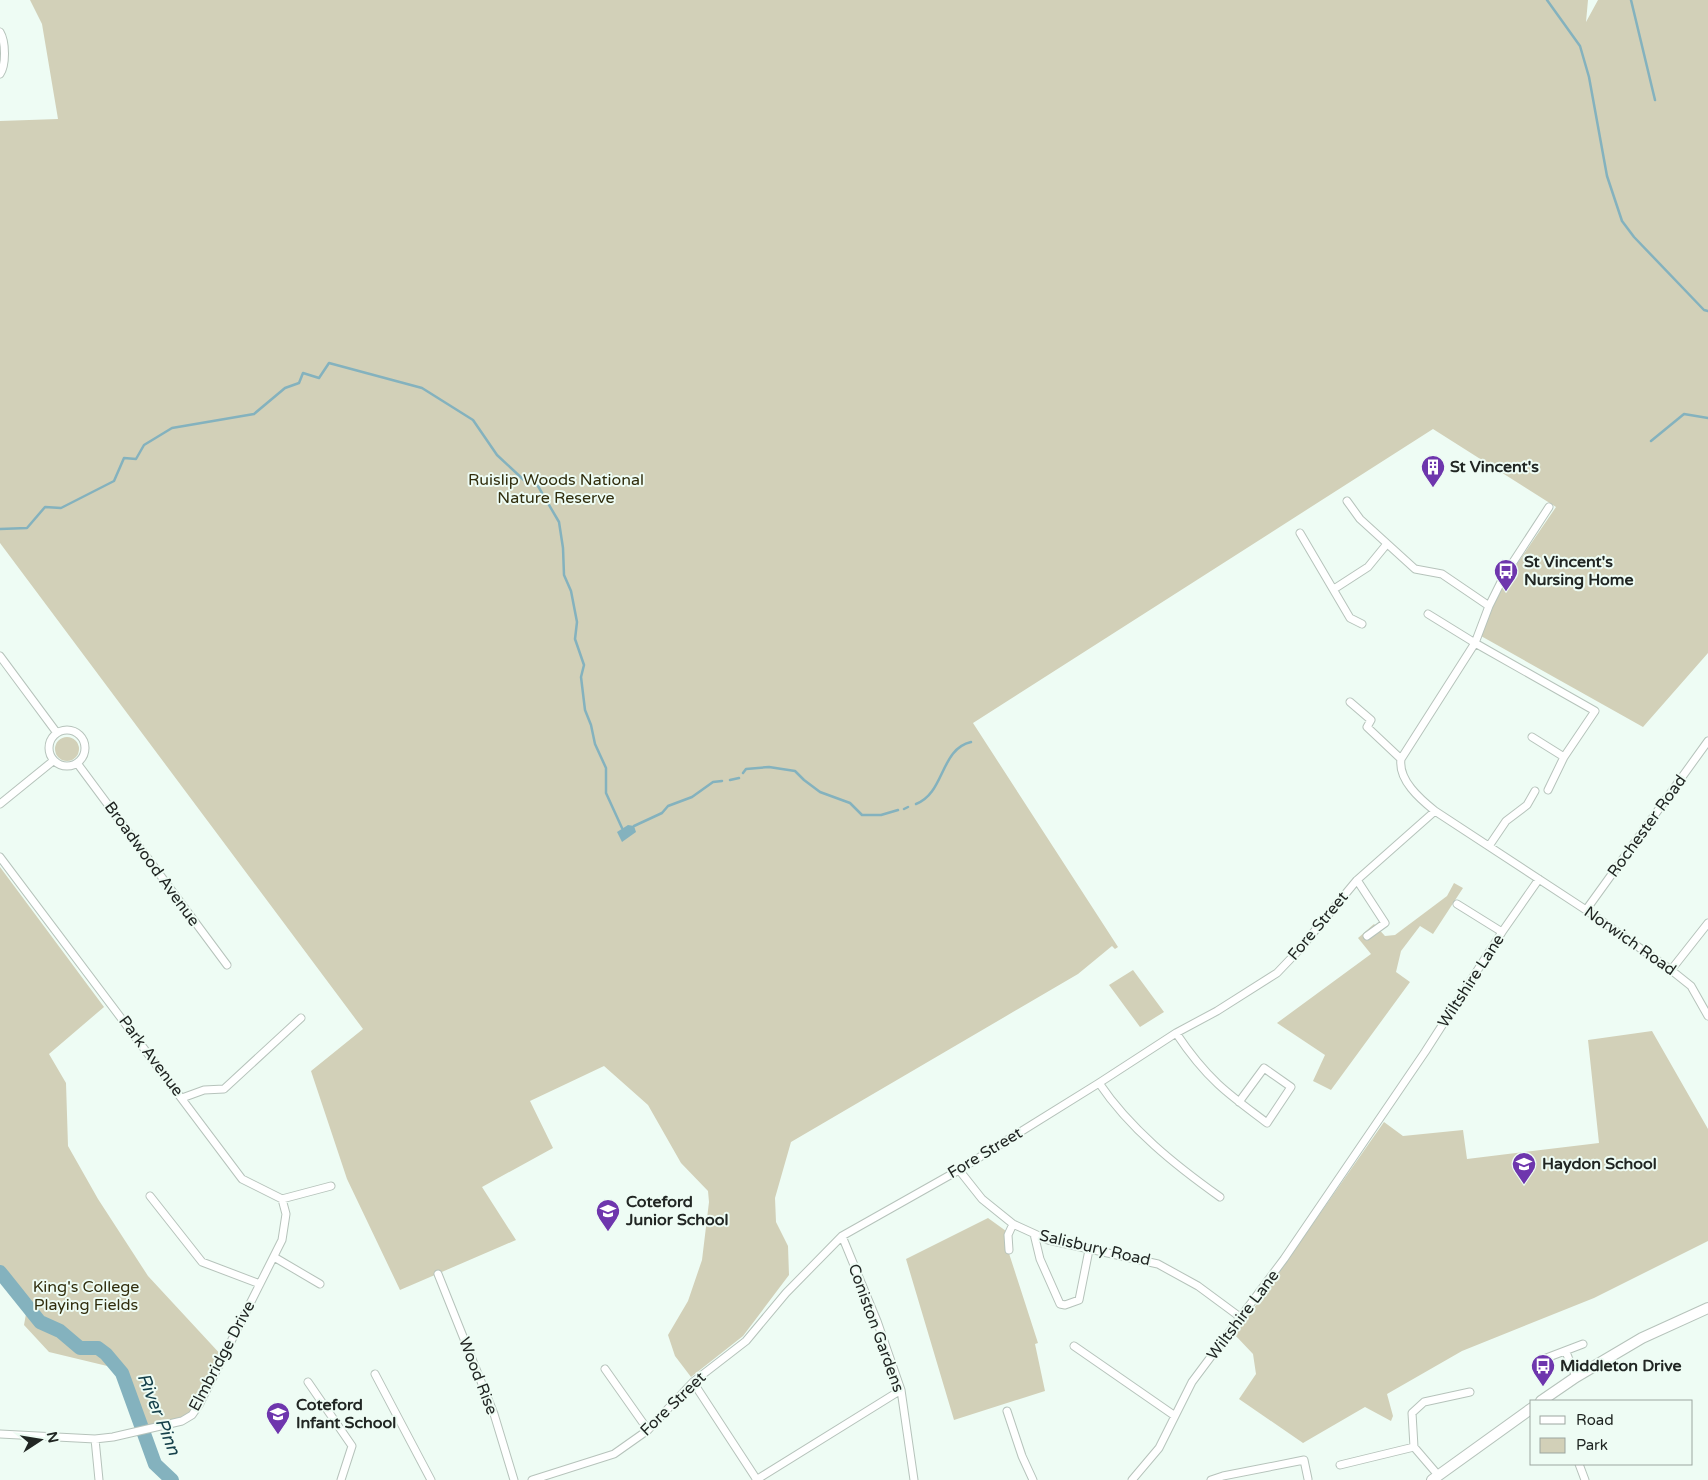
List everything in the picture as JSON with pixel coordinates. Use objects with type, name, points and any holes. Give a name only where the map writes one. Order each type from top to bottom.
[{"type":"main road","points":[[1546,1400],[1576,1377],[1642,1338],[1708,1308]]},
{"type":"main road","points":[[1435,1477],[1530,1409]]},
{"type":"street","points":[[0,32],[3,37],[4,64],[1,74]]},
{"type":"street","points":[[1347,501],[1360,519],[1386,545],[1415,569],[1442,574],[1489,606]]},
{"type":"street","points":[[1539,879],[1423,802],[1404,777],[1401,759],[1475,643],[1489,606],[1504,576],[1549,507]]},
{"type":"street","points":[[1300,533],[1350,618],[1362,624]]},
{"type":"street","points":[[1334,589],[1368,567],[1386,545]]},
{"type":"street","points":[[1428,614],[1594,711],[1564,757],[1548,790]]},
{"type":"street","points":[[0,656],[57,733]]},
{"type":"street","points":[[1350,702],[1371,720],[1367,726],[1401,759]]},
{"type":"street","points":[[63,730],[72,730],[77,733],[82,738],[85,751],[83,757],[77,763],[64,766],[54,761],[50,756],[49,748],[50,742],[57,733],[63,730]]},
{"type":"street","points":[[1532,737],[1564,757]]},
{"type":"street","name":"Rochester Road","points":[[1586,910],[1708,741]]},
{"type":"street","points":[[0,804],[54,761]]},
{"type":"street","name":"Broadwood Avenue","points":[[77,763],[227,965]]},
{"type":"street","points":[[1489,846],[1506,822],[1527,805],[1534,791]]},
{"type":"street","name":"Fore Street","points":[[532,1480],[614,1454],[648,1430],[693,1382],[746,1341],[786,1293],[842,1236],[959,1170],[1176,1033],[1217,1011],[1276,973],[1298,951],[1356,880],[1435,811]]},
{"type":"street","name":"Park Avenue","points":[[0,857],[242,1179],[282,1199]]},
{"type":"street","name":"Norwich Road","points":[[1539,879],[1586,910],[1691,986],[1708,1016]]},
{"type":"street","name":"Wiltshire Lane","points":[[1132,1480],[1159,1448],[1192,1382],[1284,1259],[1425,1052],[1502,932],[1539,879]]},
{"type":"street","points":[[1356,880],[1385,923],[1367,936]]},
{"type":"street","points":[[1457,904],[1502,932]]},
{"type":"street","points":[[1671,970],[1708,923]]},
{"type":"street","points":[[182,1098],[204,1090],[224,1089],[300,1018]]},
{"type":"street","points":[[1176,1033],[1188,1052],[1217,1084],[1239,1102],[1267,1123],[1291,1087],[1264,1068],[1239,1102]]},
{"type":"street","points":[[1099,1083],[1113,1104],[1171,1160],[1220,1197]]},
{"type":"street","name":"Salisbury Road","points":[[959,1170],[982,1199],[1013,1224],[1048,1240],[1158,1264],[1198,1286],[1240,1316]]},
{"type":"street","points":[[282,1199],[331,1186]]},
{"type":"street","points":[[150,1196],[202,1262],[260,1284]]},
{"type":"street","name":"Elmbridge Drive","points":[[0,1434],[96,1439],[140,1432],[187,1419],[192,1415],[199,1405],[282,1240],[286,1214],[282,1199]]},
{"type":"street","points":[[1009,1250],[1008,1235],[1013,1224]]},
{"type":"street","points":[[1034,1234],[1040,1259],[1060,1304],[1065,1305],[1079,1300],[1089,1250]]},
{"type":"street","name":"Coniston Gardens","points":[[842,1236],[877,1321],[901,1390],[914,1480]]},
{"type":"street","points":[[274,1257],[320,1284]]},
{"type":"street","name":"Wood Rise","points":[[438,1274],[494,1414],[514,1480]]},
{"type":"street","points":[[1542,1360],[1582,1344]]},
{"type":"street","points":[[1074,1346],[1175,1416]]},
{"type":"street","points":[[1566,1352],[1576,1377]]},
{"type":"street","points":[[604,1369],[648,1430]]},
{"type":"street","points":[[375,1374],[431,1480]]},
{"type":"street","points":[[308,1382],[352,1446],[341,1480]]},
{"type":"street","points":[[693,1382],[757,1480],[901,1390]]},
{"type":"street","points":[[1435,1477],[1414,1447],[1412,1413],[1424,1402],[1470,1392]]},
{"type":"street","points":[[1007,1411],[1022,1456],[1033,1480]]},
{"type":"street","points":[[96,1439],[99,1480]]},
{"type":"street","points":[[1340,1464],[1414,1447]]},
{"type":"street","points":[[1210,1480],[1304,1460],[1308,1479]]},
{"type":"street","points":[[1579,1465],[1585,1480]]},
{"type":"green space","name":"Ruislip Woods National Nature Reserve","points":[[30,0],[1588,0],[1586,22],[1598,0],[1708,0],[1708,653],[1643,727],[1481,636],[1491,602],[1556,507],[1433,429],[973,723],[1118,947],[1115,949],[1112,946],[1078,974],[791,1142],[775,1198],[776,1222],[788,1246],[789,1275],[743,1336],[691,1377],[675,1356],[668,1335],[688,1301],[702,1260],[709,1202],[708,1191],[681,1163],[648,1105],[604,1066],[530,1101],[553,1148],[482,1187],[516,1240],[400,1290],[347,1179],[311,1071],[363,1029],[0,543],[0,121],[58,119],[42,24]]},
{"type":"green space","points":[[67,737],[76,740],[79,749],[76,758],[67,761],[58,758],[55,749],[58,740]]},
{"type":"green space","name":"King's College Playing Fields","points":[[0,867],[104,1007],[49,1054],[66,1083],[68,1146],[98,1199],[148,1276],[223,1357],[192,1415],[148,1430],[128,1371],[49,1352],[24,1325],[26,1314],[0,1282]]},
{"type":"green space","points":[[1454,883],[1463,888],[1433,934],[1420,926],[1401,951],[1396,972],[1410,982],[1331,1090],[1313,1081],[1325,1055],[1277,1023],[1371,954],[1358,938],[1374,924],[1385,936],[1395,935],[1447,896]]},
{"type":"green space","points":[[1133,970],[1164,1012],[1140,1027],[1109,985]]},
{"type":"green space","name":"Haydon School","points":[[1652,1031],[1708,1129],[1708,1241],[1594,1298],[1462,1351],[1387,1394],[1393,1416],[1391,1421],[1365,1407],[1303,1443],[1239,1399],[1256,1374],[1253,1354],[1235,1335],[1384,1122],[1403,1136],[1463,1130],[1467,1159],[1599,1143],[1588,1040]]},
{"type":"green space","points":[[988,1218],[1006,1231],[1005,1241],[1038,1343],[1035,1344],[1045,1391],[954,1420],[906,1259]]},
{"type":"water","points":[[628,825],[634,826],[636,832],[622,842],[617,832]]},
{"type":"waterway","points":[[1547,0],[1580,46],[1589,77],[1607,176],[1622,221],[1634,237],[1704,310],[1708,311]]},
{"type":"waterway","points":[[1631,0],[1655,100]]},
{"type":"waterway","points":[[0,529],[27,528],[45,507],[61,508],[114,481],[124,458],[136,459],[144,445],[172,428],[254,414],[285,388],[299,383],[303,373],[319,378],[329,363],[422,388],[473,420],[497,455],[527,483],[535,481],[559,522],[563,548],[564,575],[571,591],[577,622],[575,639],[584,665],[581,677],[585,710],[591,725],[595,744],[606,768],[606,793],[622,828]]},
{"type":"waterway","points":[[1651,441],[1684,414],[1708,418]]},
{"type":"waterway","points":[[916,804],[932,791],[953,753],[961,746],[971,742]]},
{"type":"waterway","points":[[743,773],[746,769],[769,767],[795,771],[820,792],[850,803],[862,815],[881,815],[898,810]]},
{"type":"waterway","points":[[730,780],[739,778]]},
{"type":"waterway","points":[[634,826],[662,813],[668,806],[692,797],[713,782],[722,781]]},
{"type":"waterway","points":[[904,809],[908,807]]},
{"type":"waterway","name":"River Pinn","points":[[0,1272],[40,1322],[60,1331],[80,1348],[98,1348],[106,1354],[122,1373],[155,1464],[172,1480]]},
{"type":"place","name":"St Vincent's","points":[[1433,488]]},
{"type":"place","name":"St Vincent's Nursing Home","points":[[1506,592]]},
{"type":"place","name":"Haydon School","points":[[1524,1185]]},
{"type":"place","name":"Coteford Junior School","points":[[608,1232]]},
{"type":"place","name":"Middleton Drive","points":[[1543,1387]]},
{"type":"place","name":"Coteford Infant School","points":[[278,1435]]}]
